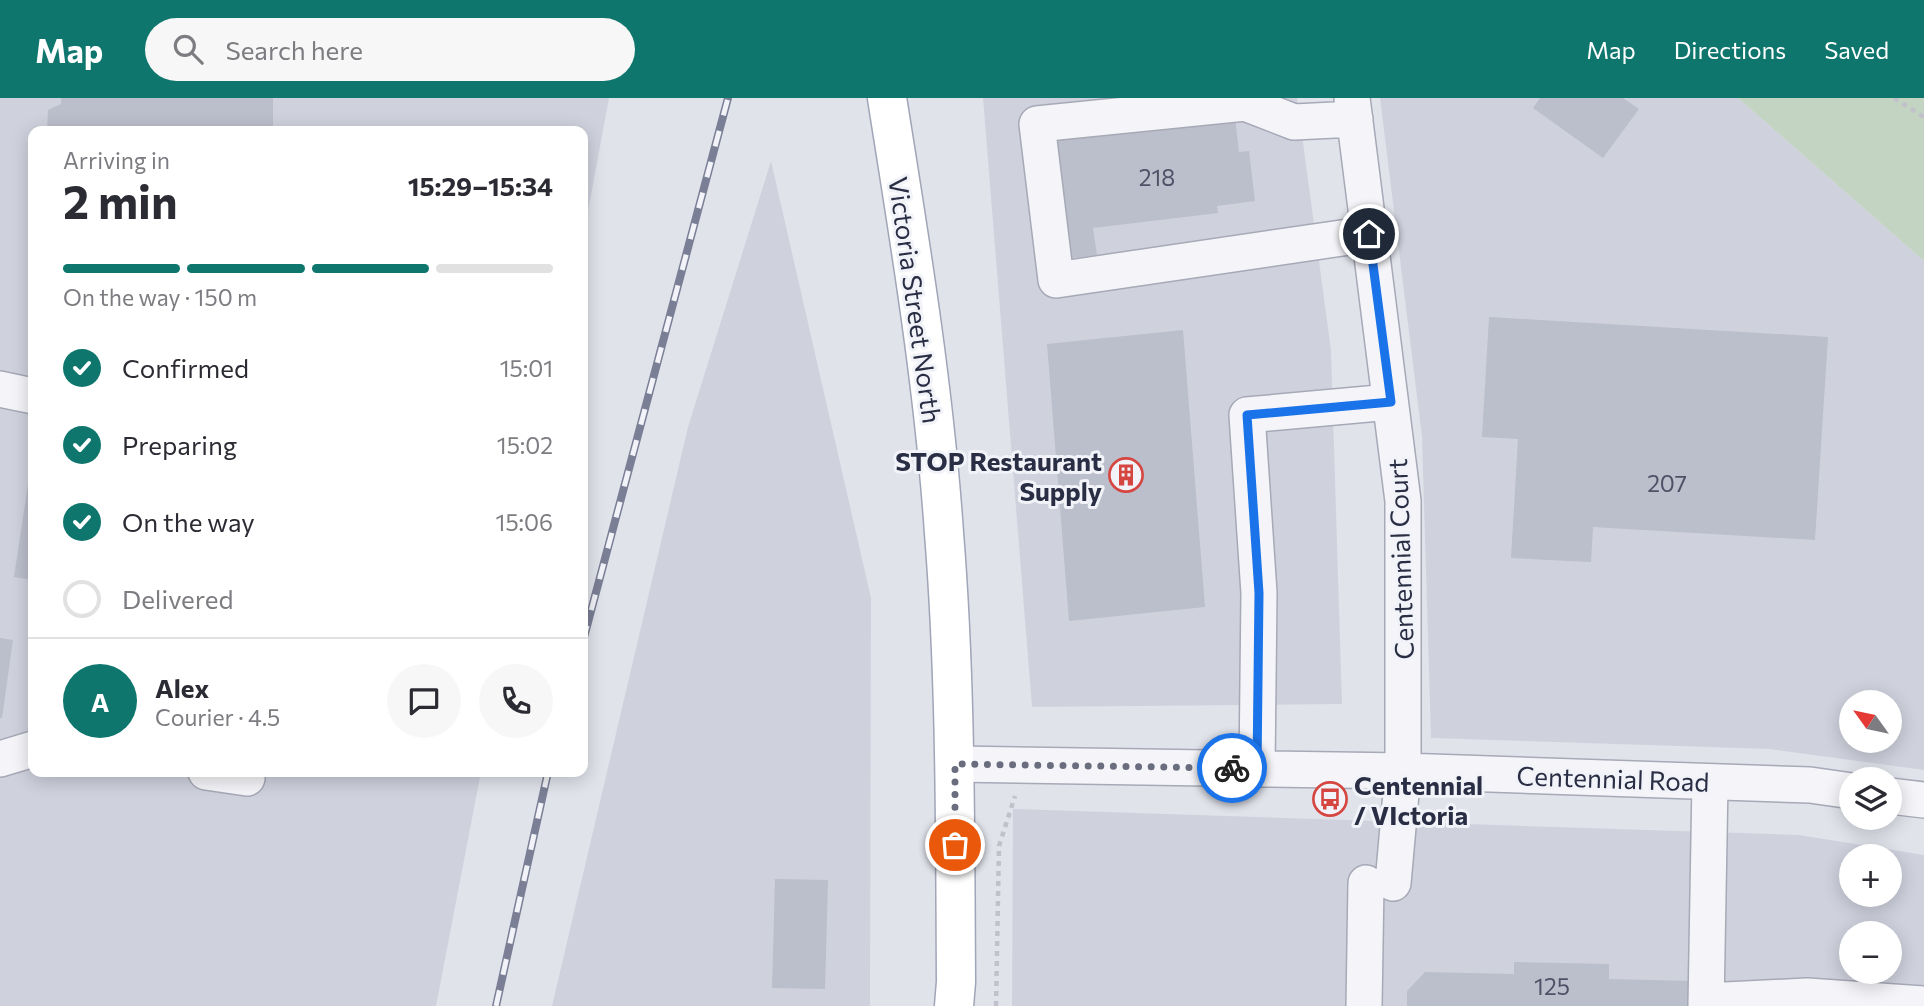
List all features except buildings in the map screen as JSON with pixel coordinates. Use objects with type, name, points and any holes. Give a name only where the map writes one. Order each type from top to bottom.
[{"type":"main road","name":"Victoria Street North","points":[[887,98],[920,307],[944,533],[955,764],[954,1006]]},
{"type":"street","points":[[1354,109],[1294,122],[1245,103],[1037,124],[1056,280],[1369,234]]},
{"type":"street","name":"Centennial Court","points":[[1354,109],[1403,501],[1403,771],[1379,883],[1364,1006]]},
{"type":"street","points":[[0,389],[28,395]]},
{"type":"street","points":[[1257,769],[1259,593],[1247,415],[1391,402]]},
{"type":"street","points":[[0,759],[28,751]]},
{"type":"street","name":"Centennial Road","points":[[955,764],[1403,771],[1810,785],[1839,789]]},
{"type":"street","points":[[240,777],[247,778]]},
{"type":"street","points":[[1710,782],[1706,1004],[1807,996],[1924,1004]]},
{"type":"street","points":[[1902,797],[1924,800]]},
{"type":"path","points":[[1894,98],[1924,117]]},
{"type":"path","points":[[996,1006],[999,846],[1016,800],[1011,765]]},
{"type":"shaded area","points":[[0,98],[609,98],[588,211],[588,126],[28,126],[28,777],[480,777],[436,1006],[0,1006]]},
{"type":"shaded area","points":[[983,98],[1297,98],[1331,350],[1342,704],[1032,707]]},
{"type":"shaded area","points":[[1380,98],[1738,98],[1924,261],[1924,770],[1769,749],[1431,738],[1422,437]]},
{"type":"shaded area","points":[[771,161],[871,598],[870,1006],[552,1006],[688,427]]},
{"type":"shaded area","points":[[1013,809],[1799,835],[1855,844],[1839,844],[1839,907],[1902,907],[1902,851],[1924,855],[1924,1006],[1012,1006]]},
{"type":"green space","points":[[1738,98],[1924,98],[1924,261]]},
{"type":"railway","points":[[588,622],[728,98]]},
{"type":"railway","points":[[496,1006],[547,777]]},
{"type":"way so far","points":[[955,845],[955,764],[1232,768]]},
{"type":"place","name":"STOP Restaurant Supply","points":[[1126,475]]},
{"type":"place","name":"Centennial / VIctoria","points":[[1330,799]]},
{"type":"route","points":[[1232,768],[1257,769],[1259,593],[1247,415],[1391,402],[1369,234]]}]
